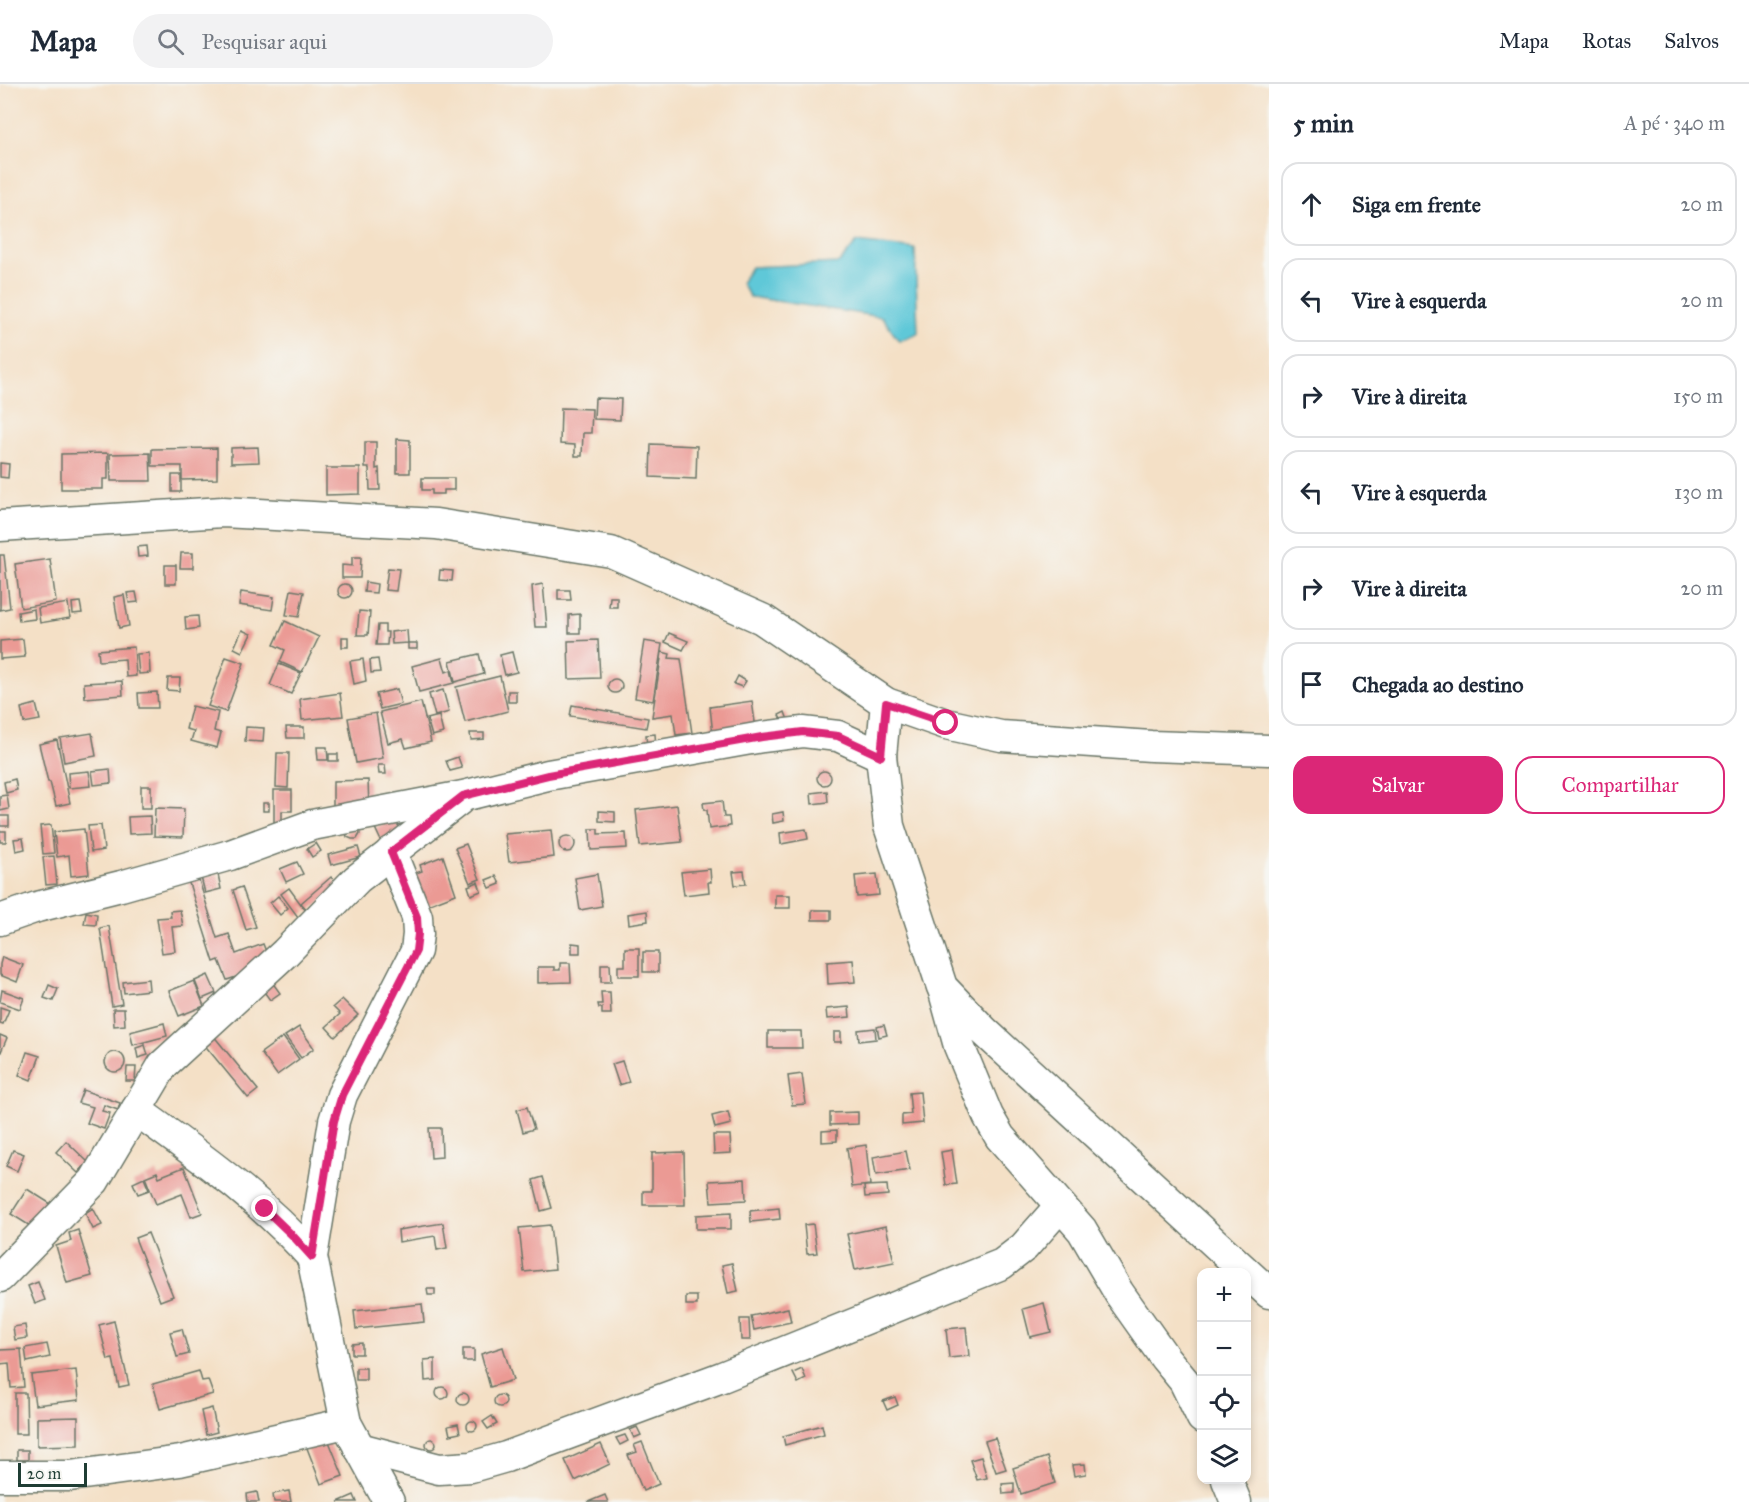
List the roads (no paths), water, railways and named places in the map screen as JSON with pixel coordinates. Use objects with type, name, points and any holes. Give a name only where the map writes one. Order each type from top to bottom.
[{"type":"street","points":[[0,526],[222,512],[436,524],[611,552],[762,619],[886,703],[946,723],[1001,736],[1151,746],[1269,750]]},
{"type":"street","points":[[886,703],[881,756],[889,826],[959,1046],[988,1116],[1000,1137],[1082,1230],[1119,1293],[1184,1381],[1197,1408]]},
{"type":"street","points":[[0,920],[37,907],[230,855],[312,825],[463,796],[548,775],[762,737],[803,732],[838,736],[881,756]]},
{"type":"street","points":[[0,1277],[94,1181],[163,1065],[285,953],[357,879],[463,796]]},
{"type":"street","points":[[389,1502],[352,1436],[312,1257],[334,1121],[342,1095],[416,951],[417,917],[391,852]]},
{"type":"street","points":[[942,987],[984,1031],[1269,1293]]},
{"type":"street","points":[[136,1110],[236,1183],[312,1257]]},
{"type":"street","points":[[0,1476],[70,1476],[352,1436],[439,1469],[471,1467],[506,1457],[722,1377],[1002,1264],[1024,1247],[1060,1206]]},
{"type":"street","points":[[1229,1484],[1236,1502]]},
{"type":"water","points":[[857,242],[915,249],[918,333],[899,341],[882,317],[750,297],[741,283],[751,267],[839,263]]}]
